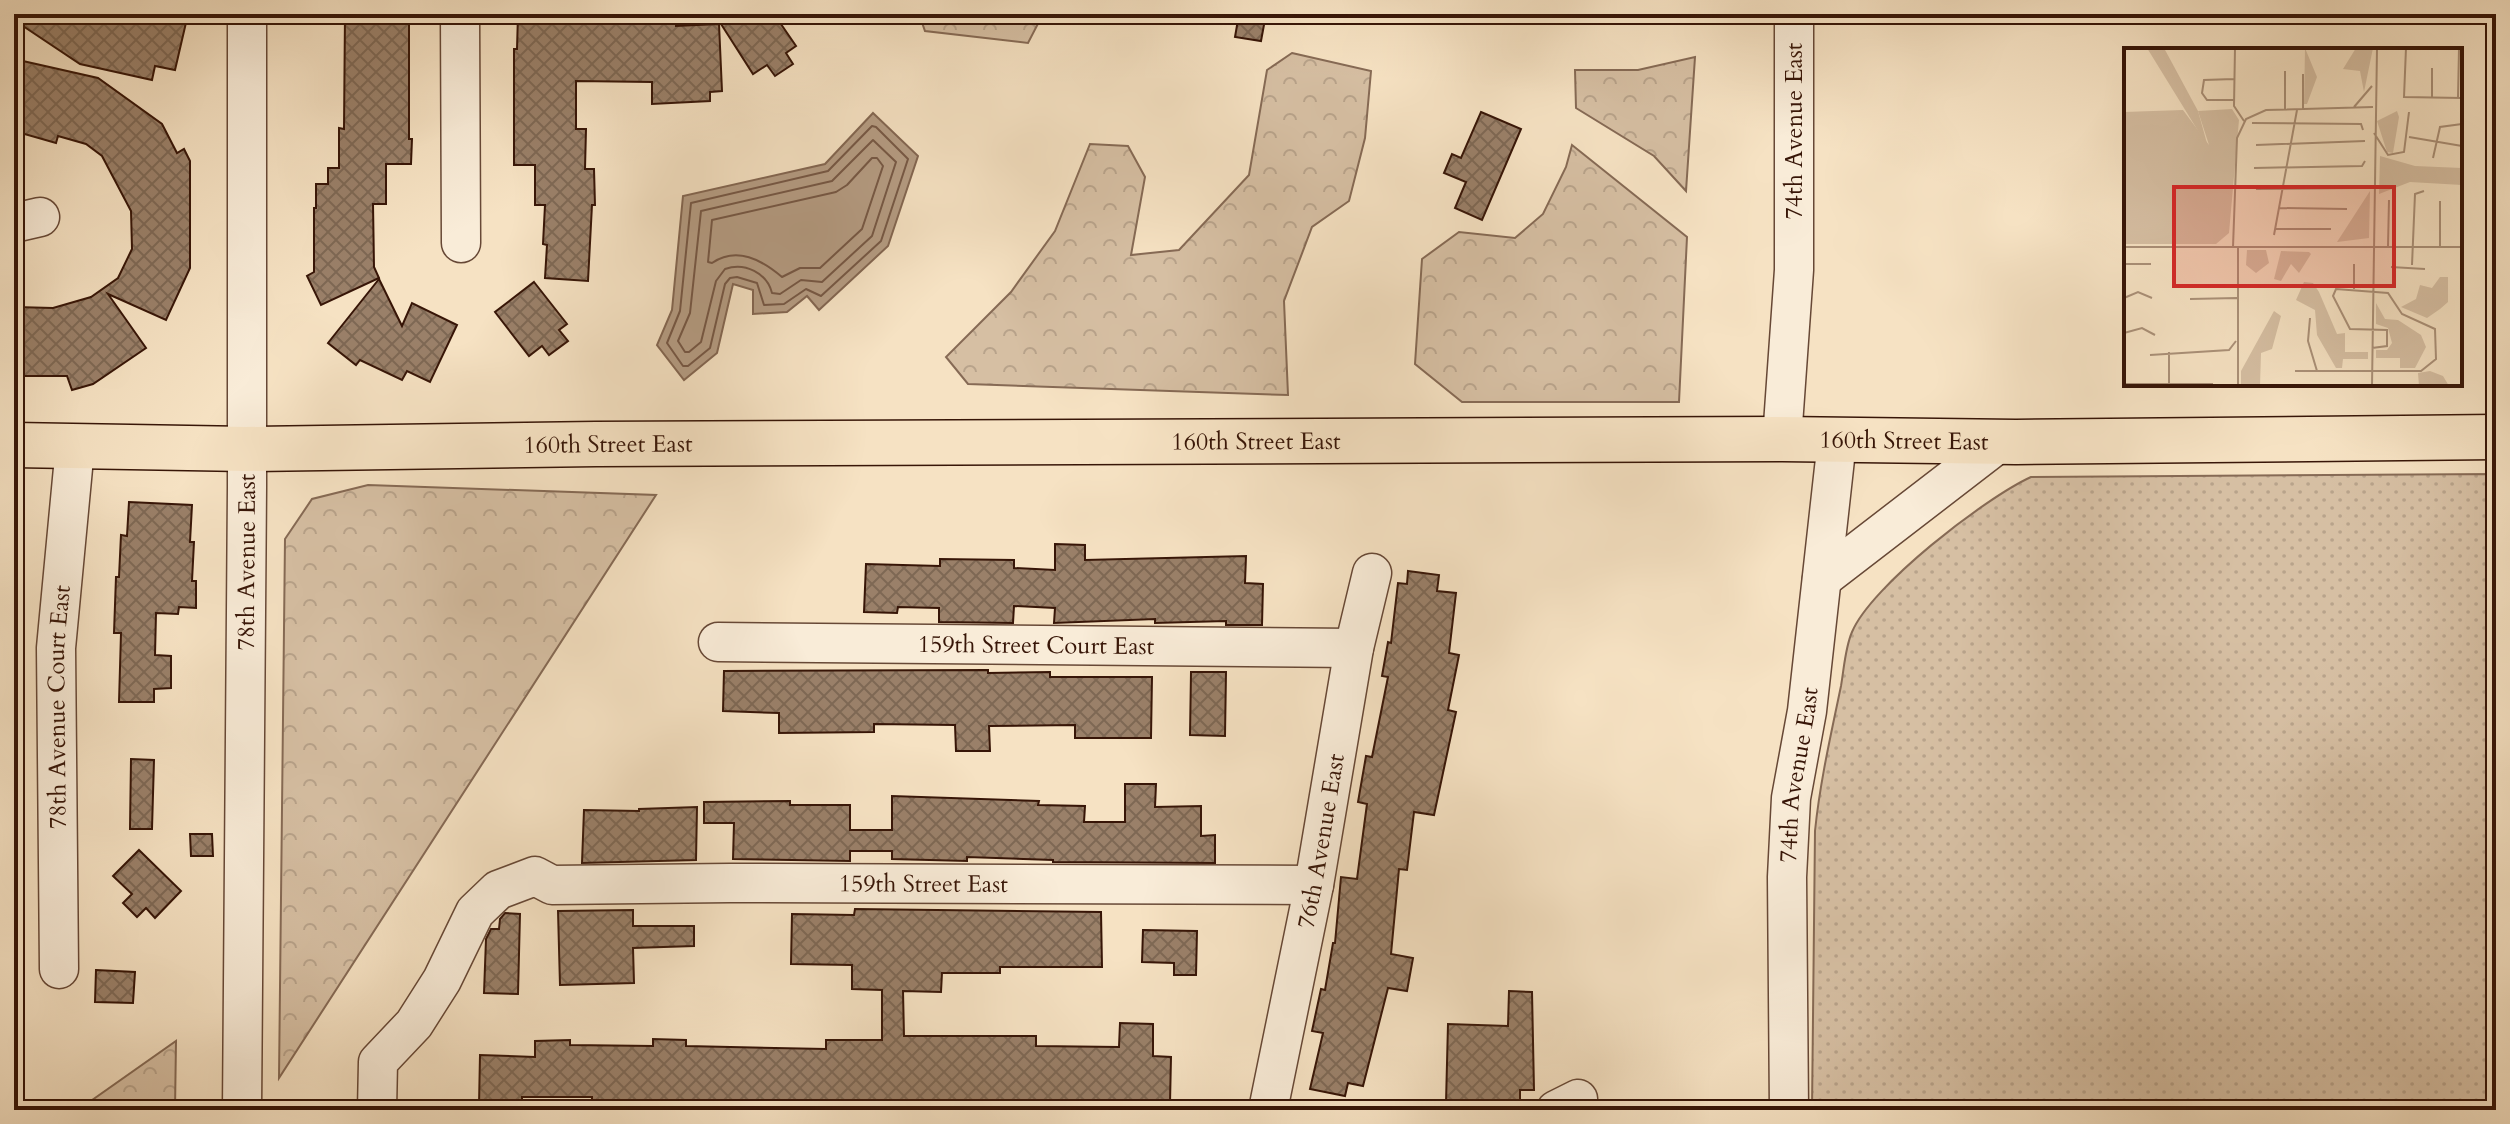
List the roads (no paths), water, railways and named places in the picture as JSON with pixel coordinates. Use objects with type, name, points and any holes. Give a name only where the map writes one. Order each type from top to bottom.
[{"type":"main road","name":"160th Street East","points":[[14,445],[246,449],[612,444],[1782,439],[2000,442],[2496,437]]},
{"type":"street","name":"78th Avenue East","points":[[242,1110],[247,14]]},
{"type":"street","points":[[460,14],[461,243]]},
{"type":"street","name":"74th Avenue East","points":[[1782,439],[1794,270],[1794,14]]},
{"type":"street","name":"74th Avenue East","points":[[1789,1110],[1787,877],[1791,798],[1807,711],[1837,441]]},
{"type":"street","points":[[1822,579],[2000,442]]},
{"type":"street","name":"78th Avenue Court East","points":[[59,969],[56,648],[75,447]]},
{"type":"street","name":"76th Avenue East","points":[[1268,1110],[1314,885],[1354,648],[1372,573]]},
{"type":"street","name":"159th Street Court East","points":[[718,642],[1354,648]]},
{"type":"street","name":"159th Street East","points":[[377,1110],[378,1062],[421,1013],[442,980],[475,912],[498,890],[535,876],[552,885],[1314,885]]},
{"type":"water","points":[[873,113],[918,156],[888,246],[819,310],[807,296],[787,312],[753,314],[753,290],[733,284],[717,353],[684,380],[657,345],[672,310],[683,196],[825,164]]}]
